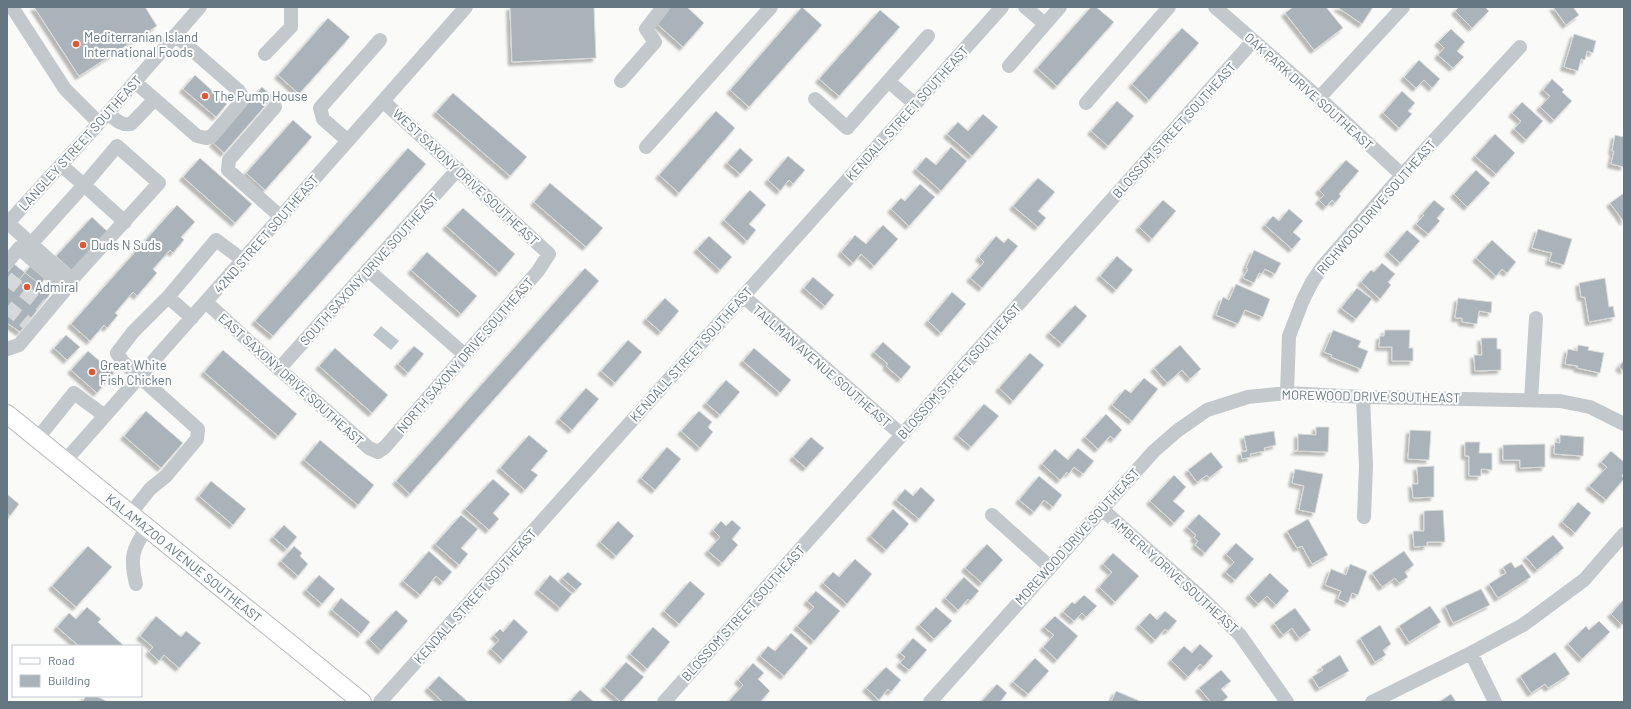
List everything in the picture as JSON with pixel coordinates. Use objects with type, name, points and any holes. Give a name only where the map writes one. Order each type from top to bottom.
[{"type":"main road","name":"KALAMAZOO AVENUE SOUTHEAST","points":[[7,414],[362,702]]},
{"type":"street","points":[[12,7],[65,89],[104,118],[122,124],[131,124],[154,99]]},
{"type":"street","name":"LANGLEY STREET SOUTHEAST","points":[[9,217],[61,166],[200,7]]},
{"type":"street","points":[[265,54],[291,27],[291,7]]},
{"type":"street","name":"42ND STREET SOUTHEAST","points":[[66,461],[466,7]]},
{"type":"street","points":[[622,80],[655,42],[646,29],[663,7]]},
{"type":"street","points":[[646,147],[771,7]]},
{"type":"street","name":"KENDALL STREET SOUTHEAST","points":[[380,702],[1002,7]]},
{"type":"street","points":[[1025,7],[1045,24]]},
{"type":"street","points":[[1009,66],[1060,7]]},
{"type":"street","points":[[1086,103],[1169,7]]},
{"type":"street","name":"OAK PARK DRIVE SOUTHEAST","points":[[1215,7],[1319,98],[1402,175]]},
{"type":"street","points":[[1319,98],[1403,7]]},
{"type":"street","points":[[135,82],[197,136],[206,138],[212,136],[240,104],[242,96],[239,91],[175,35]]},
{"type":"street","points":[[815,99],[847,128],[928,36]]},
{"type":"street","points":[[348,142],[323,119],[320,108],[380,40]]},
{"type":"street","name":"BLOSSOM STREET SOUTHEAST","points":[[664,702],[1253,41]]},
{"type":"street","name":"RICHWOOD DRIVE SOUTHEAST","points":[[1287,393],[1289,336],[1303,300],[1312,282],[1323,266],[1402,175],[1520,47]]},
{"type":"street","points":[[888,81],[915,104]]},
{"type":"street","name":"WEST SAXONY DRIVE SOUTHEAST","points":[[383,101],[549,254]]},
{"type":"street","points":[[275,107],[229,160],[228,170],[281,217]]},
{"type":"street","points":[[9,217],[31,244],[67,276],[75,276],[159,183],[117,146],[31,244]]},
{"type":"street","points":[[61,166],[125,222]]},
{"type":"street","name":"SOUTH SAXONY DRIVE SOUTHEAST","points":[[279,369],[458,169]]},
{"type":"street","points":[[130,514],[150,489],[166,476],[197,439],[198,429],[122,362],[117,354],[133,332],[168,297],[216,240],[243,260]]},
{"type":"street","points":[[7,263],[19,248],[66,289],[44,308],[30,325],[19,345],[7,349]]},
{"type":"street","name":"NORTH SAXONY DRIVE SOUTHEAST","points":[[378,452],[385,447],[538,271],[549,254]]},
{"type":"street","points":[[368,270],[465,355]]},
{"type":"street","name":"TALLMAN AVENUE SOUTHEAST","points":[[743,296],[902,436]]},
{"type":"street","points":[[168,297],[192,318]]},
{"type":"street","name":"EAST SAXONY DRIVE SOUTHEAST","points":[[206,302],[279,369],[369,448],[378,452]]},
{"type":"street","points":[[1531,400],[1536,318]]},
{"type":"street","points":[[37,439],[74,393],[105,416]]},
{"type":"street","name":"MOREWOOD DRIVE SOUTHEAST","points":[[930,702],[1154,451],[1177,431],[1207,410],[1248,397],[1287,393],[1531,400],[1560,401],[1590,407],[1624,424]]},
{"type":"street","points":[[1363,396],[1366,466],[1364,517]]},
{"type":"street","name":"AMBERLY DRIVE SOUTHEAST","points":[[1102,509],[1204,600],[1240,635],[1287,702]]},
{"type":"street","points":[[992,515],[1050,567]]},
{"type":"street","points":[[136,584],[133,552],[136,544],[147,528]]},
{"type":"street","points":[[1372,702],[1471,653],[1523,624],[1584,580],[1624,534]]},
{"type":"street","points":[[1471,653],[1495,702]]},
{"type":"shaded area","points":[[381,326],[399,341],[391,350],[373,335]]},
{"type":"building","points":[[34,7],[145,7],[157,26],[79,76]]},
{"type":"building","points":[[510,7],[594,7],[596,58],[512,62]]},
{"type":"building","points":[[670,7],[687,7],[704,23],[683,47],[656,23]]},
{"type":"building","points":[[802,7],[822,25],[749,107],[730,90]]},
{"type":"building","points":[[1091,7],[1096,7],[1114,22],[1057,86],[1037,68]]},
{"type":"building","points":[[1293,7],[1326,7],[1343,28],[1314,50],[1285,13]]},
{"type":"building","points":[[1337,7],[1373,7],[1362,24]]},
{"type":"building","points":[[1459,7],[1485,7],[1489,11],[1472,28],[1455,11]]},
{"type":"building","points":[[1553,7],[1573,7],[1579,15],[1566,25]]},
{"type":"building","points":[[880,10],[900,27],[839,96],[819,79]]},
{"type":"building","points":[[328,18],[350,37],[299,94],[278,75]]},
{"type":"building","points":[[1182,28],[1199,43],[1149,100],[1132,84]]},
{"type":"building","points":[[1451,29],[1465,42],[1457,51],[1464,57],[1453,68],[1438,55],[1444,48],[1438,42]]},
{"type":"building","points":[[1574,34],[1596,41],[1593,53],[1587,51],[1585,60],[1581,59],[1578,71],[1564,67]]},
{"type":"building","points":[[1419,60],[1440,79],[1432,88],[1424,80],[1416,88],[1404,77]]},
{"type":"building","name":"The Pump House","points":[[195,75],[227,104],[216,117],[183,89]]},
{"type":"building","points":[[1552,79],[1564,90],[1562,92],[1572,101],[1554,120],[1540,107],[1550,96],[1543,90]]},
{"type":"building","points":[[262,87],[273,97],[224,153],[213,143]]},
{"type":"building","points":[[1402,91],[1415,103],[1408,111],[1412,114],[1399,128],[1383,113]]},
{"type":"building","points":[[453,93],[527,157],[510,176],[436,112]]},
{"type":"building","points":[[1117,101],[1134,116],[1108,146],[1091,131]]},
{"type":"building","points":[[1522,102],[1543,121],[1526,140],[1514,129],[1521,121],[1512,113]]},
{"type":"building","points":[[716,111],[735,128],[679,193],[659,175]]},
{"type":"building","points":[[983,114],[998,127],[972,156],[947,134],[958,122],[968,131]]},
{"type":"building","points":[[293,120],[312,137],[265,190],[246,173]]},
{"type":"building","points":[[1495,134],[1515,153],[1496,174],[1475,156]]},
{"type":"building","points":[[1615,135],[1624,137],[1624,167],[1611,164]]},
{"type":"building","points":[[951,147],[967,161],[941,191],[916,169],[926,157],[936,165]]},
{"type":"building","points":[[408,148],[426,164],[273,336],[255,321]]},
{"type":"building","points":[[740,148],[753,160],[740,174],[727,163]]},
{"type":"building","points":[[788,156],[805,170],[793,184],[789,180],[780,191],[768,180]]},
{"type":"building","points":[[200,158],[252,204],[235,223],[183,177]]},
{"type":"building","points":[[1346,160],[1359,171],[1339,194],[1341,196],[1335,203],[1332,200],[1326,207],[1319,200],[1324,195],[1319,190]]},
{"type":"building","points":[[1476,170],[1490,183],[1467,207],[1454,194]]},
{"type":"building","points":[[1038,178],[1055,192],[1038,211],[1046,218],[1038,227],[1013,206]]},
{"type":"building","points":[[550,183],[603,228],[586,247],[534,202]]},
{"type":"building","points":[[920,184],[935,197],[909,226],[891,209],[901,198],[905,201]]},
{"type":"building","points":[[750,190],[766,205],[749,224],[756,230],[747,241],[724,220]]},
{"type":"building","points":[[1624,193],[1624,222],[1610,203]]},
{"type":"building","points":[[1163,200],[1176,211],[1152,239],[1139,227]]},
{"type":"building","points":[[1434,200],[1445,209],[1437,218],[1440,221],[1428,234],[1416,224]]},
{"type":"building","points":[[177,205],[195,222],[181,237],[184,240],[173,253],[170,250],[153,269],[157,273],[137,296],[133,292],[115,313],[118,315],[107,328],[104,325],[90,341],[71,324]]},
{"type":"building","points":[[463,208],[515,254],[499,273],[446,226]]},
{"type":"building","points":[[1289,209],[1303,221],[1293,232],[1301,239],[1292,249],[1265,225],[1273,216],[1279,221]]},
{"type":"building","name":"Duds N Suds","points":[[92,217],[110,234],[74,273],[56,256]]},
{"type":"building","points":[[883,225],[898,239],[874,266],[861,254],[853,263],[841,252],[855,235],[866,244]]},
{"type":"building","points":[[1538,229],[1572,239],[1564,265],[1549,261],[1552,253],[1532,248]]},
{"type":"building","points":[[1407,230],[1420,241],[1400,263],[1388,252]]},
{"type":"building","points":[[709,236],[732,257],[720,270],[697,249]]},
{"type":"building","points":[[996,236],[1004,243],[1008,238],[1018,246],[982,288],[970,278],[984,262],[979,257]]},
{"type":"building","points":[[1492,240],[1516,262],[1507,273],[1502,269],[1496,276],[1476,258]]},
{"type":"building","points":[[1254,250],[1281,263],[1275,274],[1265,269],[1262,274],[1259,273],[1254,283],[1243,278],[1248,269],[1246,268]]},
{"type":"building","points":[[427,252],[477,296],[461,314],[411,270]]},
{"type":"building","points":[[1117,256],[1133,270],[1116,290],[1100,276]]},
{"type":"building","points":[[1382,263],[1395,274],[1388,282],[1391,285],[1380,299],[1361,282],[1371,270],[1374,272]]},
{"type":"building","points":[[14,264],[51,293],[20,332],[7,323],[7,273]]},
{"type":"building","points":[[32,264],[47,276],[34,293],[18,281]]},
{"type":"building","points":[[585,268],[599,281],[410,494],[396,481]]},
{"type":"building","points":[[813,277],[834,295],[825,306],[804,288]]},
{"type":"building","points":[[1605,278],[1609,307],[1613,306],[1615,317],[1589,322],[1585,297],[1581,297],[1579,283]]},
{"type":"building","points":[[1236,284],[1270,299],[1263,317],[1245,310],[1238,324],[1216,315],[1223,297],[1229,300]]},
{"type":"building","points":[[1357,288],[1372,299],[1356,319],[1341,308]]},
{"type":"building","points":[[952,292],[966,304],[941,333],[928,321]]},
{"type":"building","points":[[665,298],[679,311],[661,332],[646,319]]},
{"type":"building","points":[[1458,298],[1492,302],[1491,313],[1479,311],[1477,324],[1462,322],[1462,318],[1455,318]]},
{"type":"building","points":[[1075,305],[1087,316],[1062,344],[1049,333]]},
{"type":"building","points":[[1333,330],[1361,341],[1358,347],[1368,351],[1361,369],[1331,357],[1332,355],[1324,352]]},
{"type":"building","points":[[1385,330],[1410,330],[1409,348],[1413,348],[1413,361],[1392,361],[1392,347],[1379,347],[1380,336],[1384,336]]},
{"type":"building","points":[[66,335],[80,347],[67,360],[54,348]]},
{"type":"building","points":[[1481,338],[1497,338],[1497,349],[1501,349],[1501,370],[1475,371],[1474,355],[1482,355]]},
{"type":"building","points":[[628,340],[642,352],[615,383],[601,371]]},
{"type":"building","points":[[883,342],[911,367],[901,379],[886,366],[888,364],[874,352]]},
{"type":"building","points":[[1180,345],[1201,369],[1190,379],[1182,370],[1167,383],[1154,368]]},
{"type":"building","points":[[1578,345],[1589,347],[1588,350],[1604,353],[1600,373],[1577,368],[1578,366],[1565,364],[1568,349],[1577,351]]},
{"type":"building","points":[[414,346],[424,354],[408,373],[398,364]]},
{"type":"building","points":[[335,348],[388,395],[372,413],[319,366]]},
{"type":"building","points":[[754,348],[791,380],[780,393],[743,361]]},
{"type":"building","points":[[223,350],[297,414],[278,436],[204,372]]},
{"type":"building","name":"Great White Fish Chicken","points":[[88,351],[114,373],[97,393],[71,370]]},
{"type":"building","points":[[1030,353],[1044,365],[1013,401],[999,388]]},
{"type":"building","points":[[1624,360],[1624,371],[1619,367]]},
{"type":"building","points":[[1144,378],[1158,389],[1132,421],[1112,405],[1125,389],[1131,393]]},
{"type":"building","points":[[726,380],[740,392],[720,415],[706,403]]},
{"type":"building","points":[[586,388],[599,399],[572,430],[559,419]]},
{"type":"building","points":[[984,404],[999,416],[971,447],[957,435]]},
{"type":"building","points":[[146,411],[183,443],[161,468],[124,436]]},
{"type":"building","points":[[699,411],[712,422],[708,427],[713,432],[700,448],[681,431]]},
{"type":"building","points":[[1106,414],[1122,430],[1114,439],[1110,436],[1098,449],[1085,437]]},
{"type":"building","points":[[1316,427],[1329,427],[1328,452],[1294,451],[1298,450],[1298,434],[1316,435]]},
{"type":"building","points":[[1410,430],[1431,431],[1429,460],[1408,459]]},
{"type":"building","points":[[1274,431],[1276,445],[1264,448],[1265,451],[1250,454],[1251,457],[1242,459],[1241,452],[1247,451],[1244,436]]},
{"type":"building","points":[[529,435],[548,451],[531,470],[538,475],[525,490],[500,468]]},
{"type":"building","points":[[1560,435],[1584,437],[1583,456],[1554,454],[1555,442],[1560,443]]},
{"type":"building","points":[[811,437],[824,448],[806,468],[793,457]]},
{"type":"building","points":[[320,440],[374,485],[358,505],[304,460]]},
{"type":"building","points":[[1465,442],[1480,442],[1479,453],[1492,453],[1492,470],[1481,469],[1481,476],[1469,476],[1469,456],[1465,456]]},
{"type":"building","points":[[1545,444],[1545,467],[1520,468],[1520,460],[1503,460],[1503,445]]},
{"type":"building","points":[[667,447],[681,459],[655,490],[641,478]]},
{"type":"building","points":[[1078,448],[1094,461],[1083,474],[1074,467],[1069,474],[1067,472],[1060,480],[1042,464],[1055,449],[1068,460]]},
{"type":"building","points":[[1611,451],[1624,462],[1624,473],[1622,475],[1624,479],[1606,500],[1589,486],[1607,467],[1601,462]]},
{"type":"building","points":[[1211,452],[1223,467],[1209,478],[1207,475],[1197,482],[1188,470]]},
{"type":"building","points":[[1434,466],[1434,497],[1413,498],[1412,484],[1418,484],[1417,467]]},
{"type":"building","points":[[1295,469],[1323,474],[1315,513],[1299,510],[1304,486],[1292,483]]},
{"type":"building","points":[[1174,475],[1186,487],[1173,501],[1185,511],[1174,523],[1150,501]]},
{"type":"building","points":[[1039,476],[1062,495],[1053,507],[1044,500],[1034,512],[1019,500]]},
{"type":"building","points":[[493,479],[510,494],[493,513],[499,519],[489,530],[465,509]]},
{"type":"building","points":[[211,481],[246,509],[233,525],[199,496]]},
{"type":"building","points":[[921,487],[935,500],[919,519],[896,500],[905,489],[913,496]]},
{"type":"building","points":[[7,494],[19,504],[10,516],[7,513]]},
{"type":"building","points":[[1578,502],[1591,513],[1575,533],[1562,522]]},
{"type":"building","points":[[893,509],[909,524],[886,550],[870,536]]},
{"type":"building","points":[[1443,510],[1445,542],[1427,542],[1427,546],[1414,547],[1413,531],[1424,531],[1424,511]]},
{"type":"building","points":[[1199,514],[1221,534],[1205,553],[1195,545],[1198,541],[1194,538],[1196,535],[1187,527]]},
{"type":"building","points":[[461,515],[478,529],[461,548],[468,554],[459,565],[435,544]]},
{"type":"building","points":[[1308,519],[1328,555],[1312,564],[1302,546],[1297,548],[1287,531]]},
{"type":"building","points":[[732,520],[741,528],[732,539],[738,545],[722,563],[708,551],[720,537],[713,530],[721,521],[726,526]]},
{"type":"building","points":[[618,521],[634,536],[616,556],[600,542]]},
{"type":"building","points":[[284,525],[297,537],[287,549],[273,537]]},
{"type":"building","points":[[1553,535],[1564,548],[1537,570],[1526,557]]},
{"type":"building","points":[[1236,543],[1254,559],[1235,580],[1225,572],[1234,562],[1226,554]]},
{"type":"building","points":[[987,544],[1003,560],[982,583],[965,568]]},
{"type":"building","points":[[88,546],[112,567],[76,607],[52,586]]},
{"type":"building","points":[[294,546],[302,553],[300,556],[308,564],[298,576],[281,561]]},
{"type":"building","points":[[429,551],[452,572],[443,582],[436,576],[420,595],[403,581]]},
{"type":"building","points":[[1404,551],[1414,565],[1405,572],[1408,577],[1399,583],[1395,578],[1382,587],[1372,573]]},
{"type":"building","points":[[1113,553],[1139,576],[1115,602],[1099,587],[1112,572],[1103,564]]},
{"type":"building","points":[[855,559],[872,574],[847,604],[823,583],[833,572],[839,577]]},
{"type":"building","points":[[1511,562],[1515,568],[1522,564],[1531,577],[1498,598],[1489,584],[1506,573],[1503,567]]},
{"type":"building","points":[[1350,564],[1367,571],[1358,595],[1352,593],[1348,603],[1338,599],[1341,591],[1325,585],[1331,569],[1346,575]]},
{"type":"building","points":[[568,572],[582,584],[576,590],[562,578]]},
{"type":"building","points":[[1270,573],[1289,591],[1276,605],[1267,596],[1258,604],[1249,595]]},
{"type":"building","points":[[319,575],[335,589],[322,604],[306,590]]},
{"type":"building","points":[[550,575],[572,594],[560,608],[538,590]]},
{"type":"building","points":[[964,577],[979,591],[970,601],[968,599],[958,610],[945,598]]},
{"type":"building","points":[[690,581],[705,594],[679,624],[664,611]]},
{"type":"building","points":[[1481,589],[1490,605],[1453,623],[1445,606]]},
{"type":"building","points":[[816,591],[840,611],[814,641],[797,626],[814,607],[807,601]]},
{"type":"building","points":[[1084,595],[1097,606],[1086,617],[1082,613],[1074,621],[1063,612],[1072,602],[1075,604]]},
{"type":"building","points":[[341,598],[370,622],[361,634],[332,610]]},
{"type":"building","points":[[1624,599],[1624,623],[1622,625],[1611,614]]},
{"type":"building","points":[[1430,606],[1441,622],[1409,642],[1399,626]]},
{"type":"building","points":[[87,607],[101,619],[98,622],[123,645],[78,645],[57,627],[69,613],[76,619]]},
{"type":"building","points":[[936,607],[952,621],[934,639],[919,625]]},
{"type":"building","points":[[1295,608],[1311,630],[1299,638],[1292,628],[1283,635],[1274,623]]},
{"type":"building","points":[[396,610],[408,621],[381,651],[369,639]]},
{"type":"building","points":[[1165,611],[1177,621],[1168,631],[1165,629],[1155,640],[1139,625],[1150,613],[1157,620]]},
{"type":"building","points":[[156,616],[181,637],[186,631],[201,643],[179,668],[164,655],[159,661],[149,652],[153,647],[140,636]]},
{"type":"building","points":[[1055,616],[1078,636],[1057,660],[1043,647],[1054,635],[1044,627]]},
{"type":"building","points":[[514,619],[528,632],[503,660],[491,649],[499,640],[494,635],[500,629],[503,632]]},
{"type":"building","points":[[1599,621],[1610,632],[1582,659],[1568,644],[1586,626],[1589,630]]},
{"type":"building","points":[[1380,625],[1391,644],[1383,650],[1386,655],[1375,662],[1360,638]]},
{"type":"building","points":[[653,627],[670,642],[647,669],[630,654]]},
{"type":"building","points":[[791,633],[808,648],[784,676],[760,656],[768,646],[775,651]]},
{"type":"building","points":[[913,638],[927,650],[909,670],[900,663],[905,657],[900,653]]},
{"type":"building","points":[[1200,644],[1213,656],[1203,667],[1200,664],[1188,677],[1171,660],[1184,646],[1192,653]]},
{"type":"building","points":[[1555,652],[1570,674],[1548,688],[1545,684],[1531,693],[1520,676]]},
{"type":"building","points":[[1340,655],[1349,671],[1319,688],[1312,677],[1323,670],[1321,667]]},
{"type":"building","points":[[1035,658],[1049,671],[1028,694],[1013,682]]},
{"type":"building","points":[[626,662],[644,677],[621,702],[604,687]]},
{"type":"building","points":[[753,663],[764,673],[758,679],[770,691],[760,702],[728,702],[743,685],[738,680]]},
{"type":"building","points":[[886,667],[901,680],[891,692],[888,689],[879,700],[866,688]]},
{"type":"building","points":[[1221,670],[1231,681],[1221,689],[1228,697],[1222,702],[1211,702],[1199,688]]},
{"type":"building","points":[[439,676],[467,701],[443,702],[428,688]]},
{"type":"building","points":[[997,684],[1007,693],[1000,702],[981,702]]},
{"type":"building","points":[[580,690],[594,702],[569,702]]},
{"type":"building","points":[[1116,691],[1142,702],[1111,702]]},
{"type":"building","points":[[1451,694],[1456,702],[1439,702]]},
{"type":"building","points":[[85,697],[98,697],[108,702],[82,702]]},
{"type":"tunnel","points":[[7,278],[41,305]]},
{"type":"tunnel","points":[[7,307],[27,323]]},
{"type":"place","name":"Mediterranian Island International Foods","points":[[76,44]]},
{"type":"place","name":"The Pump House","points":[[205,96]]},
{"type":"place","name":"Duds N Suds","points":[[83,245]]},
{"type":"place","name":"Admiral","points":[[27,287]]},
{"type":"place","name":"Great White Fish Chicken","points":[[92,372]]}]
